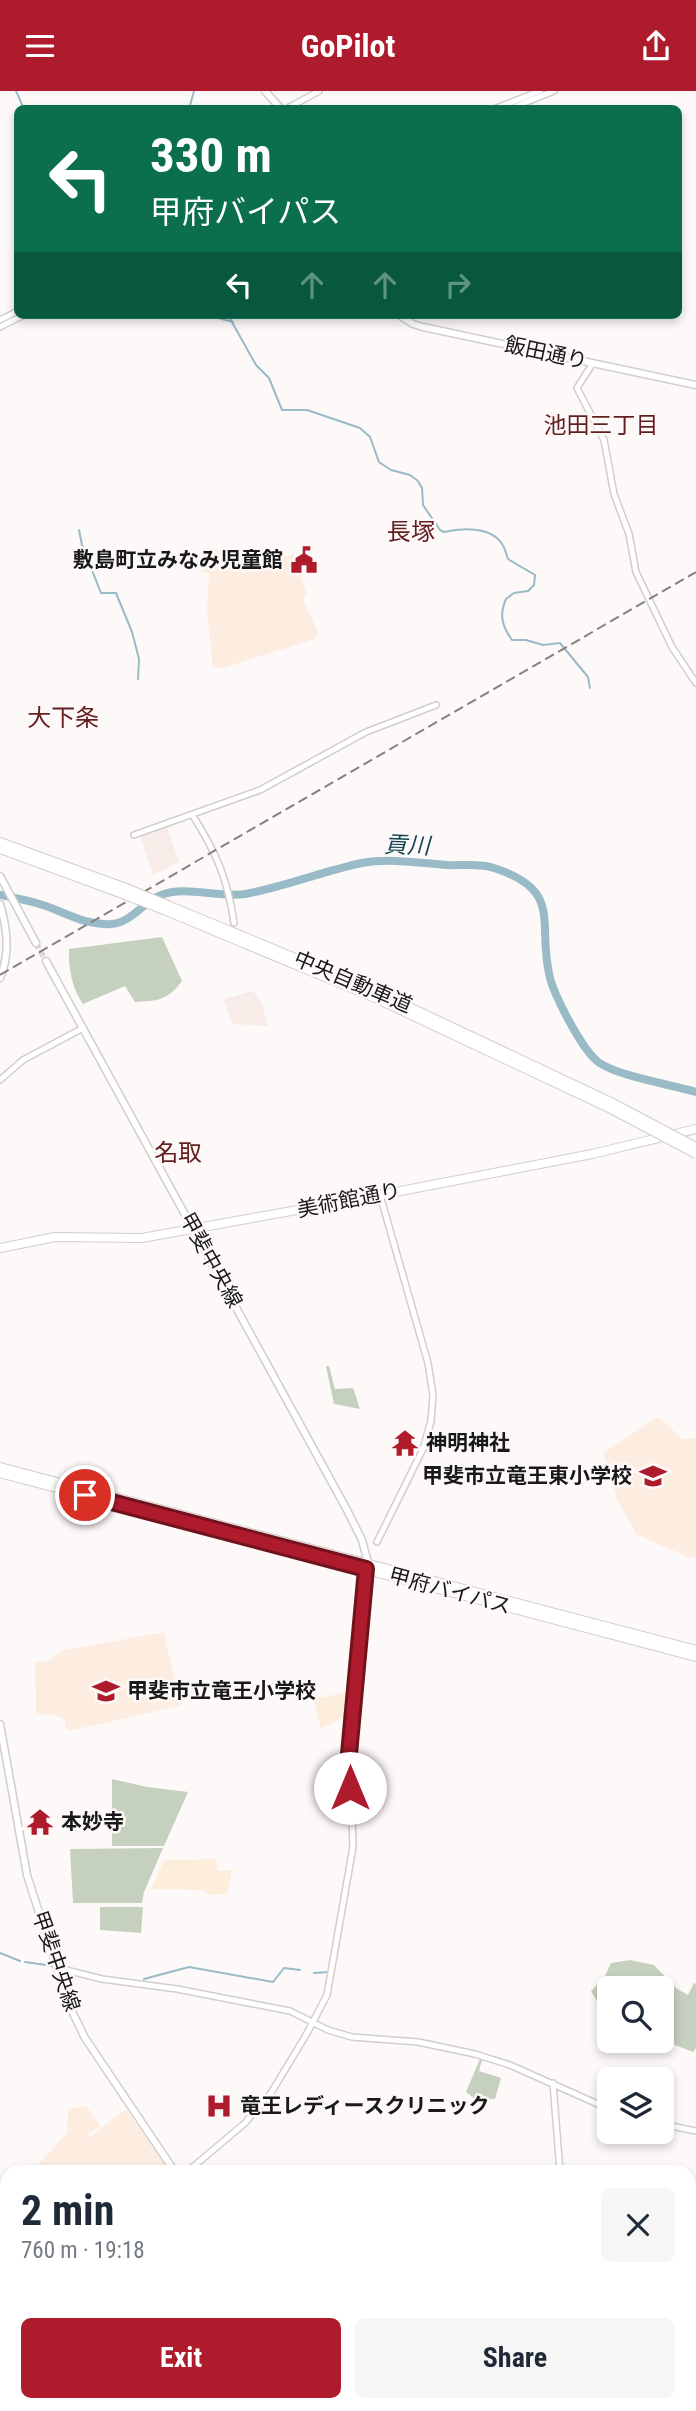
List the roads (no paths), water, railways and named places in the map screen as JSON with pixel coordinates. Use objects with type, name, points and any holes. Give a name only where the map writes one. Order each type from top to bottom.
[{"type":"highway","name":"中央自動車道","points":[[0,842],[167,908],[232,930],[258,945],[443,1026],[696,1147]]},
{"type":"highway","name":"中央自動車道","points":[[0,849],[123,891]]},
{"type":"highway","name":"中央自動車道","points":[[612,1106],[696,1154]]},
{"type":"highway","name":"美術館通り","points":[[0,1248],[55,1237],[142,1238],[620,1149],[696,1129]]},
{"type":"highway","name":"甲府バイパス","points":[[0,1467],[696,1657]]},
{"type":"highway","name":"甲府バイパス","points":[[0,1473],[696,1650]]},
{"type":"main road","points":[[265,91],[279,105]]},
{"type":"main road","name":"飯田通り","points":[[405,319],[423,327],[696,385]]},
{"type":"main road","points":[[0,876],[36,943]]},
{"type":"main road","points":[[0,904],[6,932],[5,961],[0,978]]},
{"type":"main road","name":"甲斐中央線","points":[[46,961],[347,1510],[362,1540],[367,1566]]},
{"type":"main road","name":"甲斐中央線","points":[[0,1724],[27,1875],[68,2003],[85,2038],[171,2165]]},
{"type":"street","points":[[291,105],[319,91]]},
{"type":"street","points":[[505,105],[540,91]]},
{"type":"street","points":[[519,105],[554,91]]},
{"type":"street","points":[[0,327],[16,319]]},
{"type":"street","points":[[593,363],[577,388],[604,440],[614,494],[628,534],[636,572],[672,647],[696,683]]},
{"type":"street","points":[[134,835],[260,790],[385,723],[436,705]]},
{"type":"street","points":[[193,815],[215,851],[229,891],[232,930]]},
{"type":"street","points":[[0,1080],[23,1060],[83,1027]]},
{"type":"street","points":[[377,1542],[423,1449],[431,1421],[433,1395],[428,1363],[380,1195]]},
{"type":"street","points":[[195,2165],[260,2107],[278,2084],[327,1995],[353,1847],[349,1754],[367,1566]]},
{"type":"street","points":[[58,1968],[102,1979],[177,1989],[290,2011],[328,2030],[352,2037],[418,2042],[475,2054],[510,2064],[597,2103]]},
{"type":"street","points":[[553,2083],[559,2165]]},
{"type":"street","points":[[674,2126],[696,2131]]},
{"type":"waterway","points":[[16,91],[22,105]]},
{"type":"waterway","points":[[190,105],[194,91]]},
{"type":"waterway","points":[[222,319],[233,322]]},
{"type":"waterway","points":[[230,319],[256,365],[269,378],[282,410],[307,410],[360,428],[370,437],[379,462],[418,481],[422,488],[423,505],[440,530],[475,530],[491,534],[502,544],[508,559],[535,575],[534,585],[528,591],[514,593],[506,599],[502,615],[506,630],[512,640],[526,640],[543,645],[560,643],[588,677],[590,688]]},
{"type":"waterway","points":[[79,530],[82,545],[101,593],[116,593],[132,632],[139,659],[138,679]]},
{"type":"waterway","name":"貢川","points":[[0,895],[40,904],[86,921],[111,924],[125,920],[155,898],[170,892],[245,894],[373,862],[489,866],[516,877],[531,887],[539,898],[545,925],[546,958],[550,978],[569,1021],[590,1054],[615,1070],[696,1092]]},
{"type":"waterway","points":[[0,1953],[20,1961]]},
{"type":"waterway","points":[[25,1962],[53,1966]]},
{"type":"waterway","points":[[144,1979],[189,1967],[273,1982],[284,1968],[300,1970]]},
{"type":"waterway","points":[[314,1973],[330,1972]]},
{"type":"tunnel","points":[[36,943],[46,961]]},
{"type":"railway","points":[[0,975],[696,572]]},
{"type":"place","name":"敷島町立みなみ児童館","points":[[304,560]]},
{"type":"place","name":"神明神社","points":[[405,1443]]},
{"type":"place","name":"甲斐市立竜王東小学校","points":[[653,1476]]},
{"type":"place","name":"甲斐市立竜王小学校","points":[[106,1691]]},
{"type":"place","name":"本妙寺","points":[[40,1822]]},
{"type":"place","name":"竜王レディースクリニック","points":[[219,2106]]},
{"type":"district","name":"池田三丁目","points":[[601,425]]},
{"type":"district","name":"長塚","points":[[411,532]]},
{"type":"district","name":"大下条","points":[[63,718]]},
{"type":"district","name":"名取","points":[[178,1153]]}]
